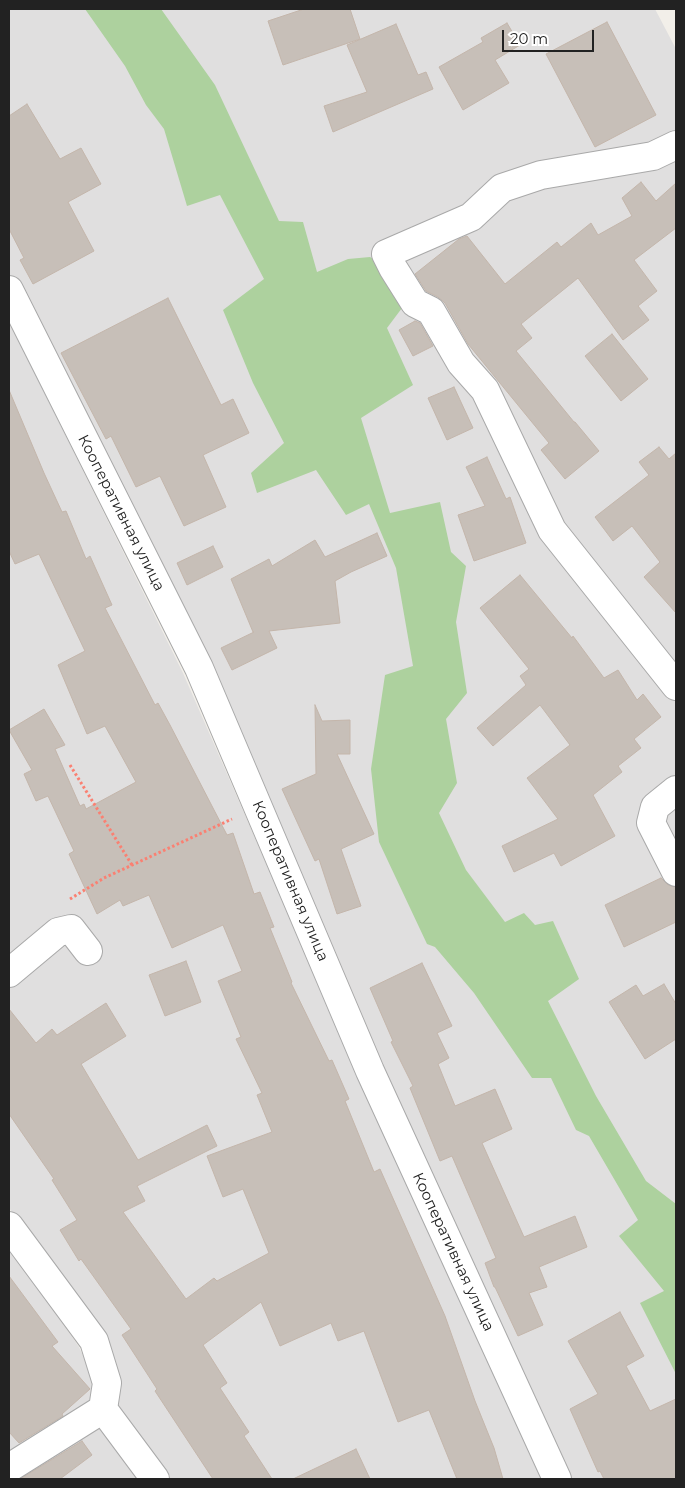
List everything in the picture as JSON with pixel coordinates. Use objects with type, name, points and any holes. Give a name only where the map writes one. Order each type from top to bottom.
[{"type":"street","points":[[676,145],[653,156],[541,175],[502,188],[471,217],[386,254],[416,303],[432,311],[461,363],[485,390],[552,530],[676,686]]},
{"type":"street","name":"Кооперативная улица","points":[[9,290],[199,668],[370,1071],[557,1479]]},
{"type":"street","points":[[676,790],[655,807],[652,823],[676,872]]},
{"type":"street","points":[[9,973],[58,932],[71,929],[88,951]]},
{"type":"street","points":[[9,1226],[94,1341],[108,1383],[103,1409],[9,1468]]},
{"type":"street","points":[[103,1409],[155,1479]]},
{"type":"path","points":[[70,765],[132,866]]},
{"type":"path","points":[[71,929],[62,904],[104,878],[258,808]]},
{"type":"shaded area","points":[[9,9],[655,9],[676,49],[676,1479],[568,1479],[9,274]]},
{"type":"shaded area","points":[[9,321],[183,673],[359,1076],[547,1479],[164,1479],[118,1410],[114,1383],[102,1337],[9,1208]]},
{"type":"shaded area","points":[[9,1246],[79,1347],[96,1383],[96,1397],[9,1464]]},
{"type":"shaded area","points":[[103,1421],[147,1479],[9,1479]]},
{"type":"green space","points":[[85,9],[161,9],[215,85],[279,221],[303,222],[317,272],[348,259],[370,257],[385,266],[408,300],[387,328],[413,385],[361,418],[390,513],[440,502],[451,552],[466,566],[456,622],[467,693],[446,719],[457,783],[439,813],[466,870],[505,922],[524,913],[535,925],[553,921],[579,979],[548,1001],[596,1096],[646,1181],[676,1204],[676,1374],[640,1303],[664,1291],[619,1236],[638,1220],[589,1136],[576,1130],[551,1078],[532,1078],[474,993],[435,947],[427,944],[379,842],[371,769],[385,675],[413,666],[396,568],[369,504],[346,515],[316,470],[257,493],[251,473],[284,443],[253,383],[223,310],[264,279],[220,195],[187,206],[164,129],[146,105],[125,66]]},
{"type":"building","points":[[304,9],[350,9],[360,39],[283,65],[268,21]]},
{"type":"building","points":[[607,22],[656,115],[595,147],[546,54]]},
{"type":"building","points":[[507,23],[520,45],[495,60],[509,83],[463,110],[439,67],[483,42],[481,38]]},
{"type":"building","points":[[396,24],[418,75],[426,72],[433,89],[333,132],[324,106],[367,92],[347,45]]},
{"type":"building","points":[[27,104],[60,159],[81,148],[101,184],[68,202],[94,251],[33,284],[20,260],[24,258],[9,229],[9,116]]},
{"type":"building","points":[[641,182],[656,201],[676,183],[676,228],[634,260],[657,291],[638,306],[649,320],[623,340],[578,278],[521,324],[532,338],[516,351],[599,451],[565,479],[541,450],[549,443],[468,344],[445,303],[426,291],[415,274],[459,239],[467,236],[505,284],[557,242],[561,247],[591,223],[598,235],[632,216],[622,198]]},
{"type":"building","points":[[168,298],[221,405],[233,399],[249,433],[203,455],[226,507],[184,526],[160,476],[136,487],[111,436],[106,439],[61,353]]},
{"type":"building","points":[[415,321],[420,323],[433,346],[413,356],[399,330]]},
{"type":"building","points":[[612,334],[648,379],[621,401],[585,356]]},
{"type":"building","points":[[454,387],[473,428],[447,440],[428,398]]},
{"type":"building","points":[[9,390],[62,512],[66,511],[86,559],[90,556],[112,605],[105,608],[155,705],[158,703],[227,835],[233,833],[254,894],[260,892],[274,927],[270,928],[291,983],[329,1061],[332,1060],[349,1099],[345,1101],[374,1172],[380,1169],[445,1316],[494,1448],[503,1479],[457,1479],[429,1410],[398,1422],[364,1331],[338,1341],[331,1323],[280,1346],[261,1302],[203,1345],[227,1383],[220,1388],[249,1432],[244,1436],[272,1479],[213,1479],[155,1391],[157,1389],[122,1335],[131,1329],[81,1259],[79,1261],[60,1230],[77,1220],[52,1180],[54,1179],[9,1114],[9,1009],[36,1043],[52,1029],[57,1035],[106,1003],[126,1036],[81,1064],[138,1160],[207,1125],[217,1146],[137,1186],[145,1201],[123,1212],[186,1299],[214,1278],[217,1281],[269,1253],[243,1189],[223,1197],[207,1156],[272,1132],[257,1095],[262,1093],[236,1039],[241,1037],[218,981],[242,971],[223,925],[172,948],[149,895],[123,906],[120,900],[97,914],[69,854],[74,851],[48,796],[36,801],[24,774],[32,770],[9,730],[44,709],[65,745],[55,749],[80,806],[84,804],[86,809],[136,782],[105,726],[87,734],[58,665],[85,651],[39,554],[15,564],[9,551]]},
{"type":"building","points":[[659,447],[669,459],[676,453],[676,613],[644,577],[660,562],[632,526],[613,541],[595,517],[649,475],[639,462]]},
{"type":"building","points":[[487,457],[506,499],[510,497],[526,543],[474,561],[458,515],[485,506],[466,467]]},
{"type":"building","points":[[377,533],[387,556],[335,581],[340,623],[269,631],[277,648],[232,670],[221,648],[254,632],[231,579],[269,559],[272,566],[315,540],[325,557]]},
{"type":"building","points":[[213,546],[223,567],[187,585],[177,563]]},
{"type":"building","points":[[520,575],[572,638],[573,636],[604,678],[618,670],[637,700],[643,694],[661,717],[634,739],[641,748],[618,766],[622,772],[593,795],[615,836],[561,866],[554,853],[514,872],[502,846],[558,819],[527,778],[570,745],[540,705],[493,746],[477,728],[526,685],[520,676],[529,669],[480,608]]},
{"type":"building","points":[[315,705],[322,721],[350,720],[350,754],[337,754],[374,834],[341,849],[361,906],[337,914],[319,859],[315,861],[282,789],[316,774]]},
{"type":"building","points":[[661,878],[668,885],[676,887],[676,922],[624,947],[605,905]]},
{"type":"building","points":[[186,961],[201,1002],[165,1016],[149,975]]},
{"type":"building","points":[[422,963],[452,1026],[437,1033],[449,1058],[438,1064],[455,1106],[495,1089],[512,1129],[482,1143],[524,1237],[575,1216],[587,1247],[539,1267],[547,1287],[529,1293],[543,1325],[518,1336],[494,1287],[485,1263],[496,1258],[452,1156],[440,1161],[410,1088],[413,1086],[391,1042],[393,1041],[370,988]]},
{"type":"building","points":[[664,984],[676,1004],[676,1039],[645,1059],[609,1002],[636,985],[643,996]]},
{"type":"building","points":[[9,1276],[58,1342],[52,1346],[90,1389],[62,1414],[63,1416],[19,1443],[9,1432]]},
{"type":"building","points":[[620,1312],[644,1356],[626,1366],[650,1411],[676,1399],[676,1479],[604,1479],[600,1471],[598,1472],[570,1409],[598,1394],[568,1341]]},
{"type":"building","points":[[82,1441],[92,1455],[60,1479],[20,1479]]},
{"type":"building","points":[[356,1449],[370,1479],[293,1479]]}]
